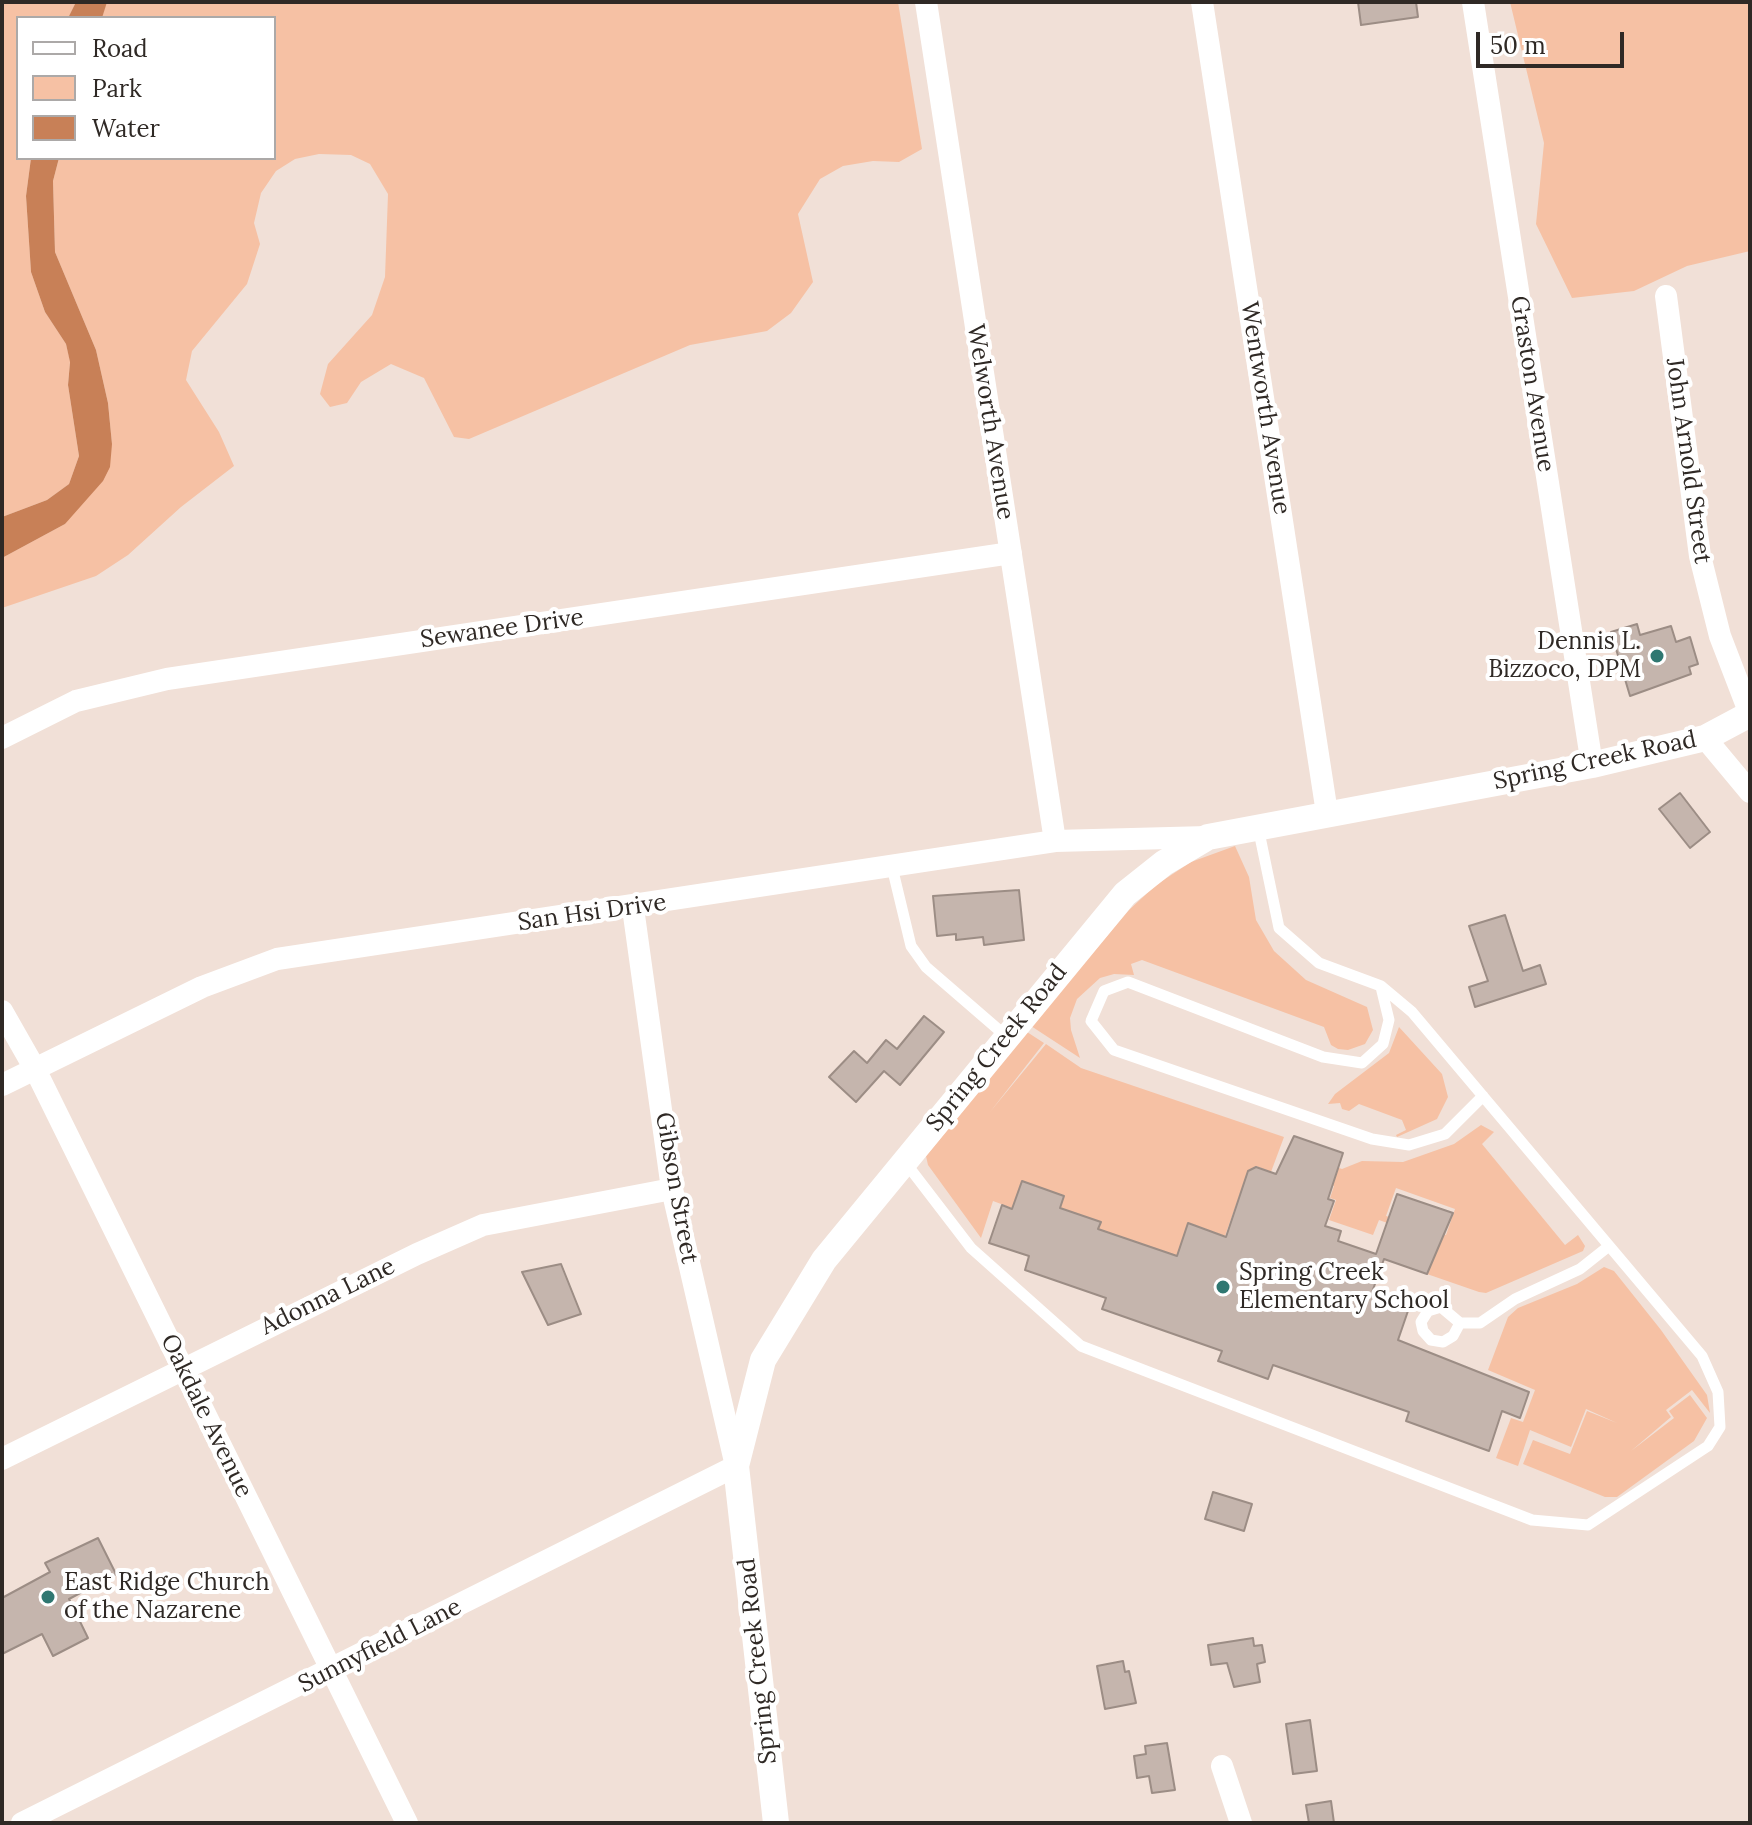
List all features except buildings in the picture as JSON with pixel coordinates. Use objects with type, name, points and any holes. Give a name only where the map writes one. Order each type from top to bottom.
[{"type":"street","name":"Welworth Avenue","points":[[926,2],[1055,841]]},
{"type":"street","name":"Wentworth Avenue","points":[[1202,2],[1327,813]]},
{"type":"street","name":"Graston Avenue","points":[[1473,2],[1592,765]]},
{"type":"street","name":"John Arnold Street","points":[[1666,296],[1690,504],[1700,556],[1720,636],[1750,714]]},
{"type":"street","name":"Sewanee Drive","points":[[2,738],[76,701],[167,679],[1011,553]]},
{"type":"street","name":"Spring Creek Road","points":[[775,1823],[736,1466],[763,1360],[788,1314],[824,1260],[1125,894],[1164,863],[1208,837],[1592,765],[1705,738],[1750,714]]},
{"type":"street","points":[[1705,738],[1750,792]]},
{"type":"street","name":"San Hsi Drive","points":[[2,1085],[202,987],[277,959],[633,908],[1055,841],[1208,837]]},
{"type":"street","name":"Gibson Street","points":[[633,908],[672,1189],[736,1466]]},
{"type":"street","name":"Oakdale Avenue","points":[[2,1011],[35,1069],[407,1823]]},
{"type":"street","name":"Adonna Lane","points":[[2,1459],[483,1225],[672,1189]]},
{"type":"street","name":"Sunnyfield Lane","points":[[22,1823],[736,1466]]},
{"type":"street","points":[[1222,1766],[1241,1823]]},
{"type":"lane","points":[[905,1162],[971,1248],[1081,1346],[1532,1520],[1588,1525],[1708,1446],[1720,1427],[1718,1392],[1702,1356],[1412,1012],[1381,986],[1319,963],[1279,928],[1258,827]]},
{"type":"lane","points":[[892,867],[911,946],[926,967],[1007,1037]]},
{"type":"lane","points":[[1381,986],[1389,1020],[1383,1044],[1362,1063],[1323,1057],[1128,982],[1104,991],[1091,1021],[1114,1050],[1372,1139],[1409,1145],[1445,1134],[1483,1096]]},
{"type":"lane","points":[[1460,1323],[1480,1323],[1515,1299],[1580,1269],[1609,1246]]},
{"type":"green space","points":[[2,2],[76,2],[69,16],[16,16],[16,160],[31,160],[26,196],[31,272],[45,312],[66,344],[70,361],[68,385],[79,456],[69,484],[47,500],[2,517]]},
{"type":"green space","points":[[106,2],[898,2],[922,149],[899,162],[873,161],[843,166],[820,179],[798,214],[813,282],[791,313],[767,331],[690,345],[469,439],[454,437],[424,378],[391,364],[361,382],[347,403],[330,407],[320,394],[328,364],[372,315],[385,277],[388,194],[370,164],[351,155],[319,154],[295,159],[276,171],[261,193],[254,223],[260,244],[247,284],[192,351],[186,380],[219,432],[234,466],[181,507],[128,555],[96,576],[2,608],[2,558],[65,524],[112,444],[108,403],[96,350],[55,252],[53,181],[58,160],[276,160],[276,16],[102,16]]},
{"type":"green space","points":[[1510,2],[1750,2],[1750,251],[1687,266],[1634,291],[1572,298],[1536,224],[1544,143]]},
{"type":"green space","points":[[1235,846],[1249,877],[1256,920],[1274,951],[1306,980],[1367,1007],[1373,1030],[1365,1044],[1348,1050],[1338,1049],[1331,1045],[1324,1027],[1142,960],[1131,964],[1134,975],[1114,974],[1100,978],[1077,999],[1070,1018],[1080,1058],[1031,1026],[1129,910],[1156,885],[1191,862]]},
{"type":"green space","points":[[1399,1027],[1442,1074],[1448,1097],[1437,1119],[1397,1137],[1406,1130],[1402,1120],[1359,1104],[1349,1111],[1342,1109],[1340,1103],[1328,1104],[1335,1094],[1389,1053]]},
{"type":"green space","points":[[1027,1032],[1044,1043],[990,1112],[1046,1044],[1081,1068],[1284,1137],[1271,1172],[1256,1166],[1248,1171],[1225,1236],[1189,1223],[1177,1257],[1098,1229],[1100,1222],[1060,1208],[1064,1196],[1022,1181],[1012,1208],[993,1201],[981,1238],[928,1165],[926,1156]]},
{"type":"green space","points":[[1481,1125],[1494,1132],[1482,1144],[1565,1245],[1578,1235],[1585,1246],[1583,1251],[1486,1293],[1427,1274],[1438,1243],[1422,1227],[1446,1235],[1455,1209],[1396,1188],[1386,1216],[1397,1219],[1404,1229],[1379,1220],[1373,1235],[1329,1220],[1336,1200],[1330,1198],[1334,1186],[1324,1183],[1331,1165],[1342,1169],[1362,1161],[1403,1162],[1454,1144]]},
{"type":"green space","points":[[1604,1267],[1614,1271],[1661,1330],[1707,1395],[1710,1413],[1692,1390],[1666,1410],[1671,1417],[1631,1451],[1674,1418],[1669,1411],[1690,1395],[1707,1418],[1694,1441],[1617,1497],[1605,1497],[1523,1464],[1533,1440],[1570,1454],[1587,1411],[1617,1423],[1586,1409],[1571,1447],[1530,1430],[1518,1466],[1496,1458],[1511,1418],[1523,1422],[1535,1390],[1488,1370],[1508,1317],[1518,1308],[1577,1284]]},
{"type":"water","points":[[76,2],[107,2],[103,16],[69,16]]},
{"type":"water","points":[[31,160],[58,160],[53,181],[55,252],[96,350],[108,403],[112,444],[110,467],[103,481],[65,524],[2,558],[2,517],[47,500],[69,484],[79,456],[68,385],[70,362],[66,344],[45,312],[31,272],[26,196]]},
{"type":"place","name":"Dennis L. Bizzoco, DPM","points":[[1657,656]]},
{"type":"place","name":"Spring Creek Elementary School","points":[[1223,1287]]},
{"type":"place","name":"East Ridge Church of the Nazarene","points":[[48,1597]]}]
